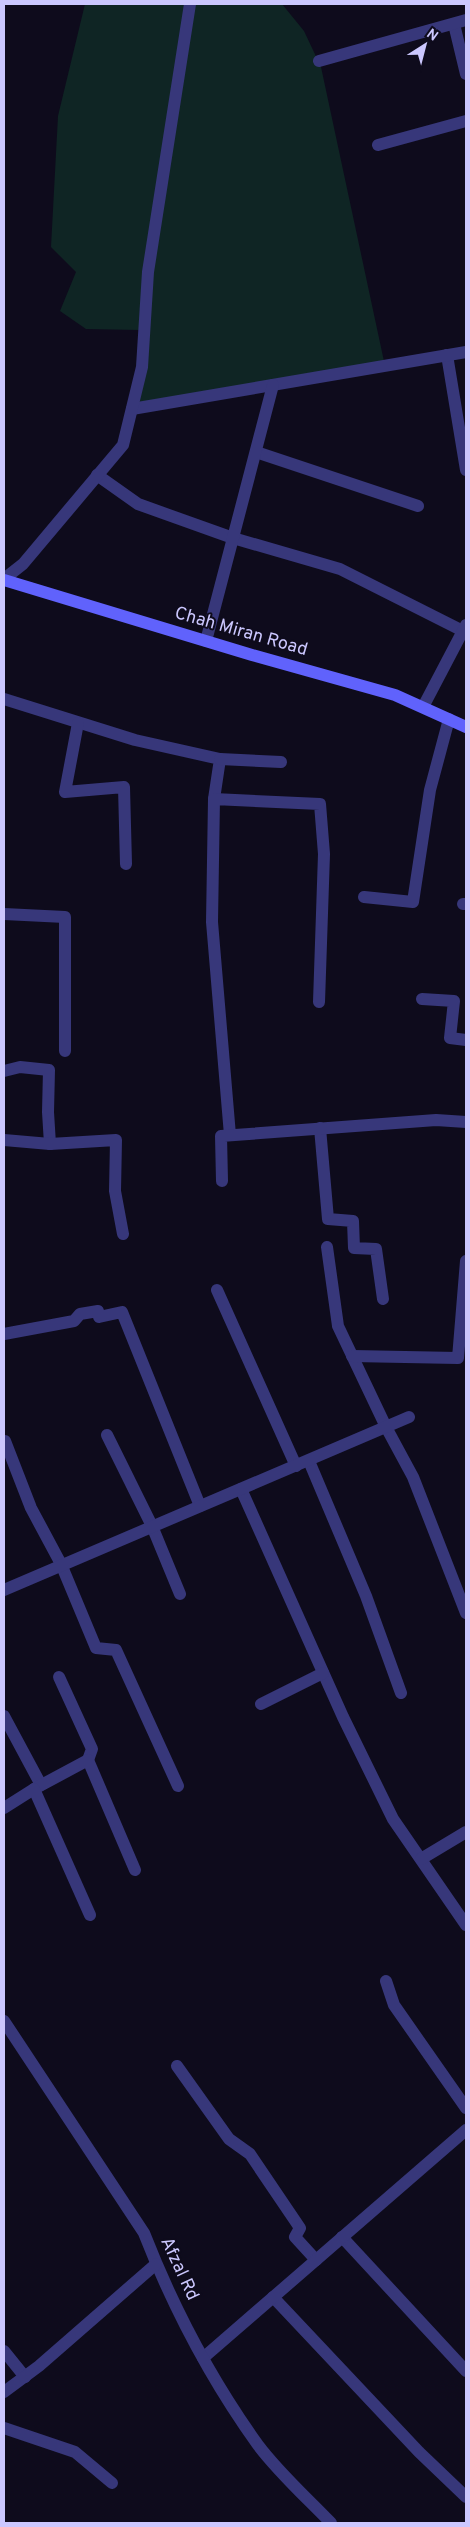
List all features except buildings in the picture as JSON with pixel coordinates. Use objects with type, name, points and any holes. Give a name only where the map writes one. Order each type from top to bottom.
[{"type":"main road","name":"Chah Miran Road","points":[[4,580],[206,641],[386,692],[466,727]]},
{"type":"street","points":[[4,580],[23,564],[123,445],[142,366],[148,272],[190,4]]},
{"type":"street","points":[[319,61],[460,22],[466,74]]},
{"type":"street","points":[[378,145],[466,121]]},
{"type":"street","points":[[132,409],[466,352]]},
{"type":"street","points":[[447,356],[466,470]]},
{"type":"street","points":[[206,641],[273,385]]},
{"type":"street","points":[[256,452],[418,506]]},
{"type":"street","points":[[97,475],[138,504],[233,538],[340,569],[465,628],[423,707]]},
{"type":"street","points":[[4,700],[135,740],[220,759],[281,762]]},
{"type":"street","points":[[364,897],[413,902],[430,790],[449,719]]},
{"type":"street","points":[[78,723],[65,792],[124,787],[126,864]]},
{"type":"street","points":[[220,759],[214,799],[212,922],[230,1135]]},
{"type":"street","points":[[214,799],[320,804],[324,854],[319,1002]]},
{"type":"street","points":[[4,914],[65,917],[65,1051]]},
{"type":"street","points":[[422,999],[454,1001],[450,1038],[466,1040]]},
{"type":"street","points":[[4,1071],[20,1067],[49,1070],[48,1112],[50,1144]]},
{"type":"street","points":[[222,1181],[221,1136],[436,1120],[466,1122]]},
{"type":"street","points":[[320,1128],[328,1219],[353,1221],[354,1248],[376,1249],[383,1299]]},
{"type":"street","points":[[4,1140],[50,1144],[116,1140],[115,1191],[123,1234]]},
{"type":"street","points":[[327,1247],[338,1326],[386,1427],[413,1477],[466,1613]]},
{"type":"street","points":[[352,1356],[462,1362],[466,1261]]},
{"type":"street","points":[[217,1290],[296,1466]]},
{"type":"street","points":[[4,1334],[74,1321],[80,1314],[98,1310],[99,1318],[122,1312],[200,1506]]},
{"type":"street","points":[[4,1590],[61,1564],[309,1461],[409,1417]]},
{"type":"street","points":[[108,1435],[152,1526],[180,1594]]},
{"type":"street","points":[[5,1441],[31,1508],[61,1564],[96,1648],[116,1650],[178,1786]]},
{"type":"street","points":[[309,1461],[366,1596],[401,1693]]},
{"type":"street","points":[[241,1489],[323,1672],[393,1819],[465,1920]]},
{"type":"street","points":[[261,1704],[323,1672]]},
{"type":"street","points":[[4,1808],[37,1787],[88,1760],[92,1750],[59,1677]]},
{"type":"street","points":[[4,1716],[37,1787],[90,1915]]},
{"type":"street","points":[[88,1760],[134,1870]]},
{"type":"street","points":[[421,1859],[466,1832]]},
{"type":"street","points":[[386,1981],[394,2005],[466,2108]]},
{"type":"street","name":"Afzal Rd","points":[[4,2021],[144,2234],[156,2264],[203,2358],[259,2446],[331,2523]]},
{"type":"street","points":[[177,2066],[229,2139],[250,2154],[300,2228],[294,2237],[316,2260]]},
{"type":"street","points":[[203,2358],[466,2131]]},
{"type":"street","points":[[342,2237],[466,2371]]},
{"type":"street","points":[[4,2392],[156,2264]]},
{"type":"street","points":[[273,2297],[413,2445],[466,2497]]},
{"type":"street","points":[[4,2351],[24,2377]]},
{"type":"street","points":[[4,2428],[74,2452],[112,2483]]},
{"type":"green space","points":[[85,4],[282,4],[304,31],[321,67],[385,366],[132,409],[140,330],[86,329],[60,311],[76,272],[51,247],[58,116]]}]
